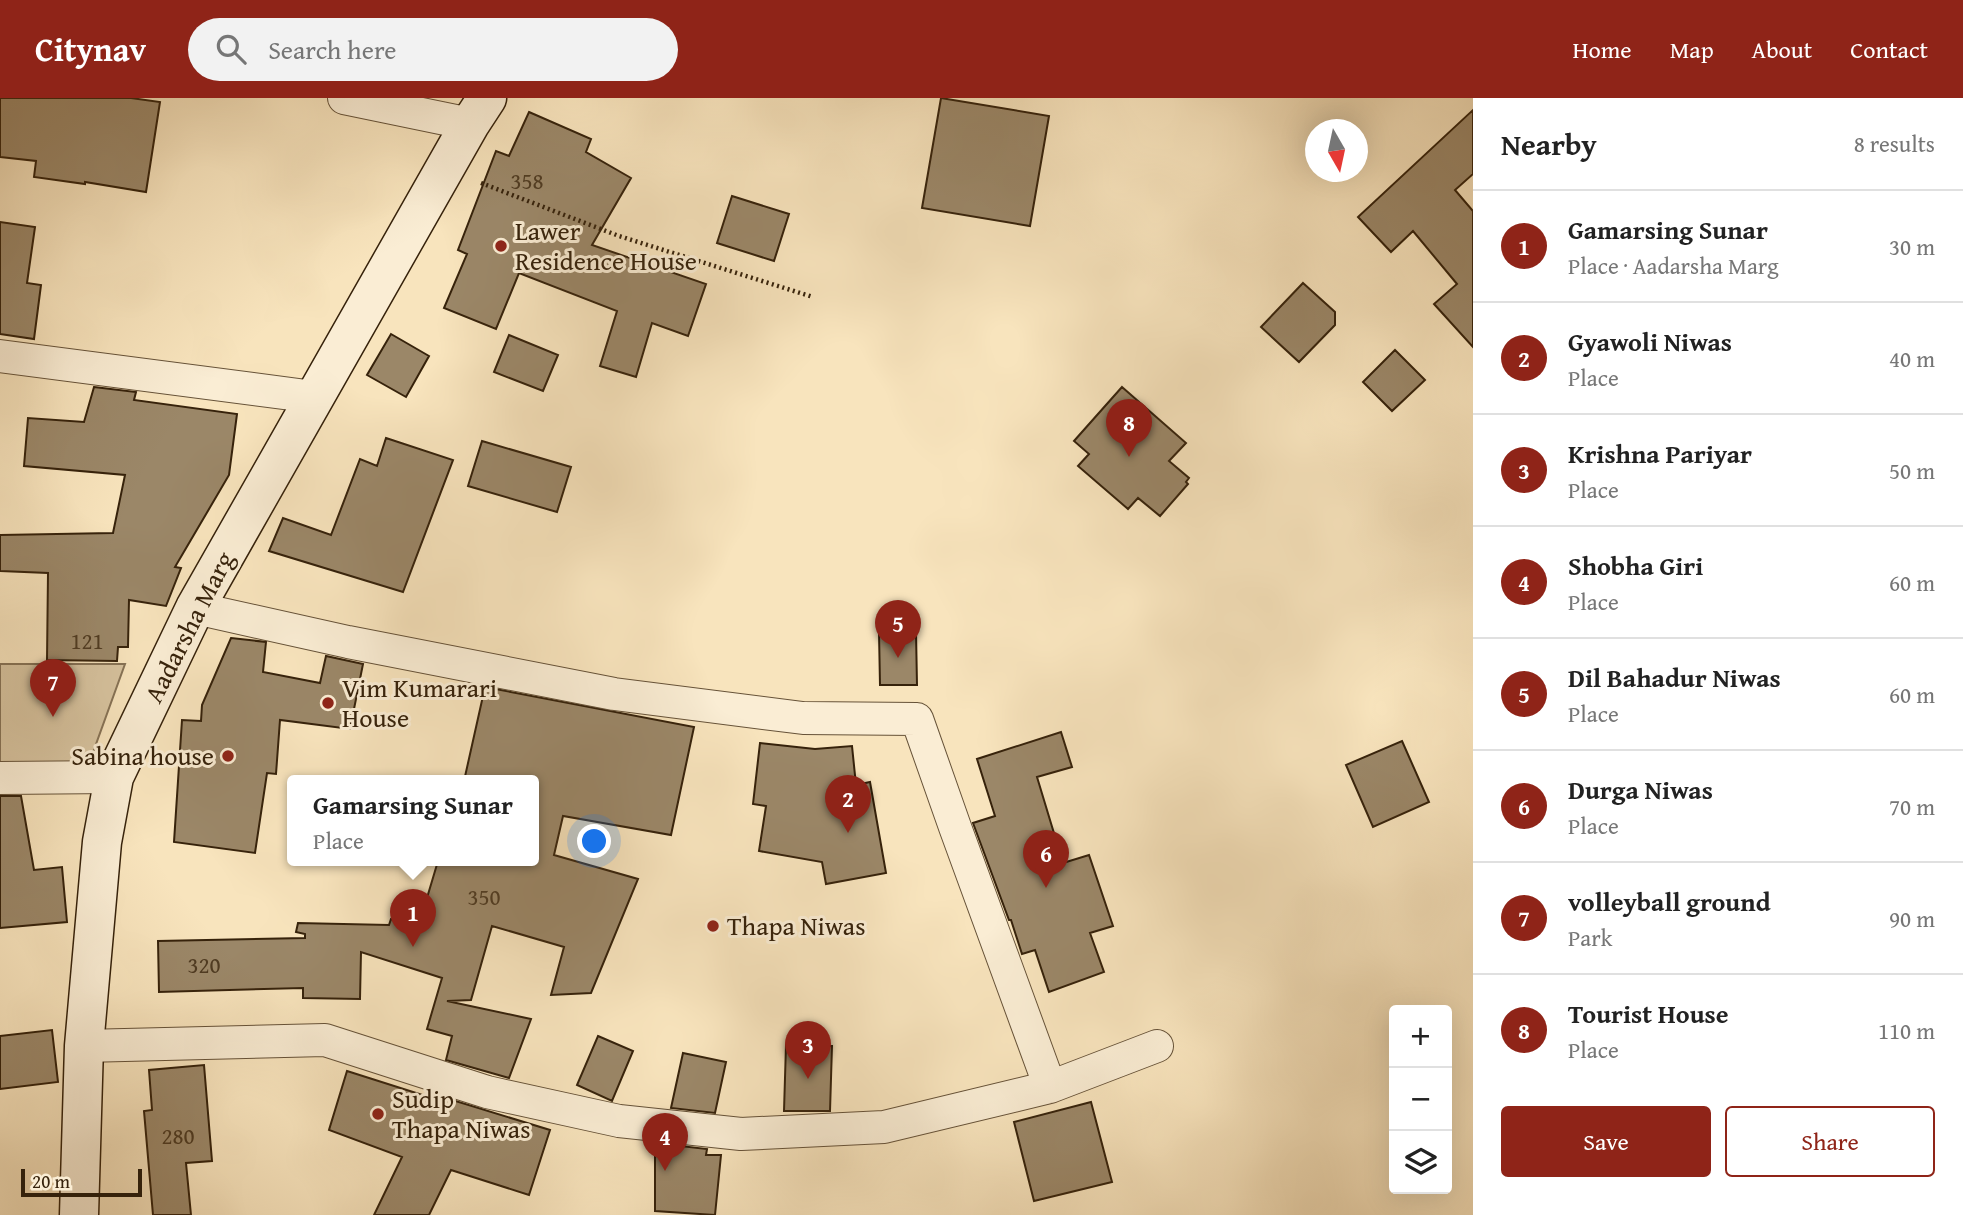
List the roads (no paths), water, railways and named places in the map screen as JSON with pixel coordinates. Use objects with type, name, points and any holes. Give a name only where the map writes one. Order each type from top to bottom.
[{"type":"main road","name":"Aadarsha Marg","points":[[79,1215],[84,1046],[102,842],[114,776],[195,608],[478,111]]},
{"type":"street","points":[[344,98],[478,111]]},
{"type":"street","points":[[0,356],[314,397]]},
{"type":"street","points":[[195,608],[348,642],[614,694],[803,718],[917,719],[1050,1087]]},
{"type":"street","points":[[0,778],[114,776]]},
{"type":"street","points":[[84,1046],[325,1040],[487,1092],[619,1121],[741,1135],[884,1127],[1050,1087],[1157,1046]]},
{"type":"place","name":"Lawer Residence House","points":[[501,246]]},
{"type":"place","name":"Tourist House","points":[[1129,457]]},
{"type":"place","name":"Dil Bahadur Niwas","points":[[898,658]]},
{"type":"place","name":"Vim Kumarari House","points":[[328,703]]},
{"type":"place","name":"volleyball ground","points":[[53,717]]},
{"type":"place","name":"Sabina house","points":[[228,756]]},
{"type":"place","name":"Gyawoli Niwas","points":[[848,833]]},
{"type":"place","name":"Durga Niwas","points":[[1046,888]]},
{"type":"place","name":"Thapa Niwas","points":[[713,926]]},
{"type":"place","name":"Gamarsing Sunar","points":[[413,947]]},
{"type":"place","name":"Krishna Pariyar","points":[[808,1079]]},
{"type":"place","name":"Sudip Thapa Niwas","points":[[378,1114]]},
{"type":"place","name":"Shobha Giri","points":[[665,1171]]}]
